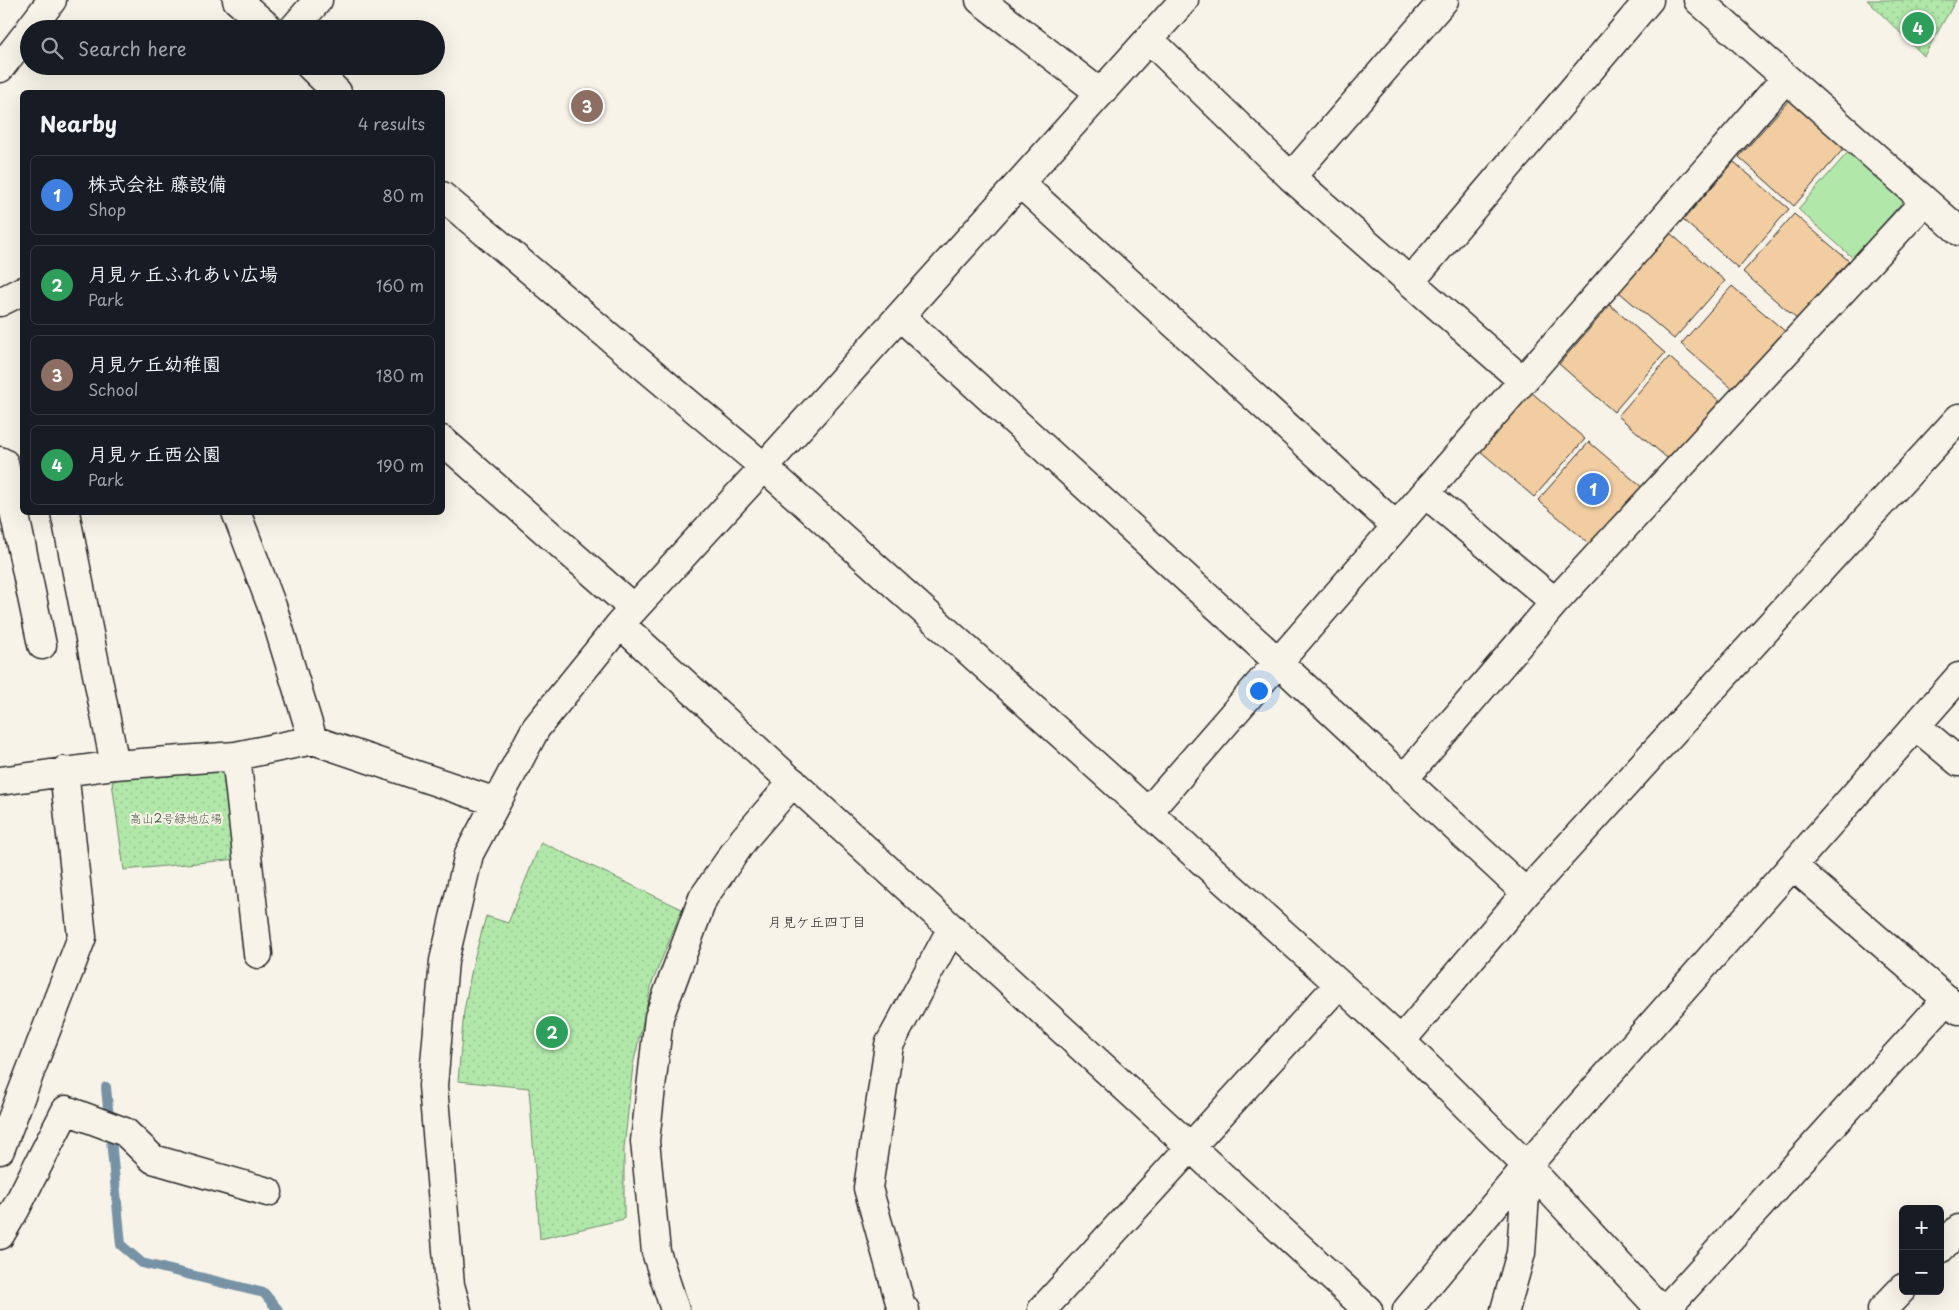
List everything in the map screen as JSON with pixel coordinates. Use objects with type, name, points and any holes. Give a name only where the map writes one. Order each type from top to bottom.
[{"type":"street","points":[[37,20],[52,0]]},
{"type":"street","points":[[237,0],[260,20]]},
{"type":"street","points":[[301,20],[318,0]]},
{"type":"street","points":[[457,1310],[450,1285],[433,1086],[444,961],[469,854],[536,728],[627,616],[764,467],[1184,0]]},
{"type":"street","points":[[1291,177],[1444,0]]},
{"type":"street","points":[[1410,282],[1649,0]]},
{"type":"street","points":[[1698,0],[1959,231]]},
{"type":"street","points":[[999,5],[1100,94]]},
{"type":"street","points":[[1148,39],[1291,177],[1523,381]]},
{"type":"street","points":[[0,68],[20,43]]},
{"type":"street","points":[[319,75],[335,90]]},
{"type":"street","points":[[1148,812],[1277,661],[1426,494],[1786,78]]},
{"type":"street","points":[[1020,182],[1396,526]]},
{"type":"street","points":[[1403,780],[1555,602],[1925,201]]},
{"type":"street","points":[[446,207],[764,467],[1339,984],[1400,1041],[1526,1166],[1661,1310]]},
{"type":"street","points":[[0,302],[20,292]]},
{"type":"street","points":[[900,316],[1277,661],[1526,893]]},
{"type":"street","points":[[1400,1041],[1526,893],[1959,418]]},
{"type":"street","points":[[445,443],[627,616],[793,782],[1368,1310]]},
{"type":"street","points":[[0,461],[4,463],[42,645]]},
{"type":"street","points":[[1426,494],[1555,602]]},
{"type":"street","points":[[66,515],[115,765]]},
{"type":"street","points":[[237,515],[273,609],[313,740]]},
{"type":"street","points":[[1407,1310],[1526,1166],[1959,677]]},
{"type":"street","points":[[1916,726],[1959,762]]},
{"type":"street","points":[[0,781],[115,765],[236,756],[313,740],[496,802]]},
{"type":"street","points":[[236,756],[258,954]]},
{"type":"street","points":[[0,1150],[82,937],[64,771]]},
{"type":"street","points":[[675,1310],[656,1252],[645,1141],[659,1017],[703,898],[744,839],[793,782]]},
{"type":"street","points":[[1665,1310],[1953,1004],[1793,866]]},
{"type":"street","points":[[904,1310],[901,1306],[868,1188],[889,1045],[952,928]]},
{"type":"street","points":[[1042,1310],[1339,984]]},
{"type":"street","points":[[0,1235],[16,1208],[66,1110],[125,1132],[153,1159],[268,1192]]},
{"type":"street","points":[[1505,1310],[1521,1253],[1526,1166]]},
{"type":"street","points":[[1944,1244],[1959,1229]]},
{"type":"street","points":[[1882,1310],[1899,1292]]},
{"type":"green space","points":[[1867,0],[1956,0],[1924,56]]},
{"type":"green space","points":[[1849,151],[1905,199],[1853,258],[1798,209]]},
{"type":"green space","name":"高山2号緑地広場","points":[[218,769],[230,783],[238,859],[124,870],[112,782],[123,777]]},
{"type":"green space","points":[[541,842],[682,909],[652,983],[633,1065],[624,1149],[624,1219],[540,1239],[529,1088],[458,1081],[464,1011],[473,963],[486,916],[508,923]]},
{"type":"building","points":[[1790,99],[1845,147],[1794,206],[1739,157]]},
{"type":"building","points":[[1734,162],[1789,209],[1738,268],[1683,220]]},
{"type":"building","points":[[1794,214],[1849,261],[1798,320],[1743,272]]},
{"type":"building","points":[[1670,233],[1725,281],[1674,339],[1619,292]]},
{"type":"building","points":[[1732,286],[1787,333],[1736,392],[1681,344]]},
{"type":"building","points":[[1610,305],[1665,353],[1614,412],[1559,364]]},
{"type":"building","points":[[1669,357],[1724,405],[1673,463],[1618,416]]},
{"type":"building","points":[[1530,391],[1585,439],[1534,497],[1479,450]]},
{"type":"building","points":[[1589,442],[1644,489],[1594,548],[1538,500]]},
{"type":"waterway","points":[[106,1087],[121,1245],[142,1263],[264,1293],[278,1310]]},
{"type":"place","name":"月見ヶ丘西公園","points":[[1918,28]]},
{"type":"place","name":"月見ケ丘幼稚園","points":[[587,106]]},
{"type":"place","name":"株式会社 藤設備","points":[[1593,489]]},
{"type":"place","name":"月見ヶ丘ふれあい広場","points":[[552,1032]]},
{"type":"district","name":"月見ケ丘四丁目","points":[[817,922]]}]
